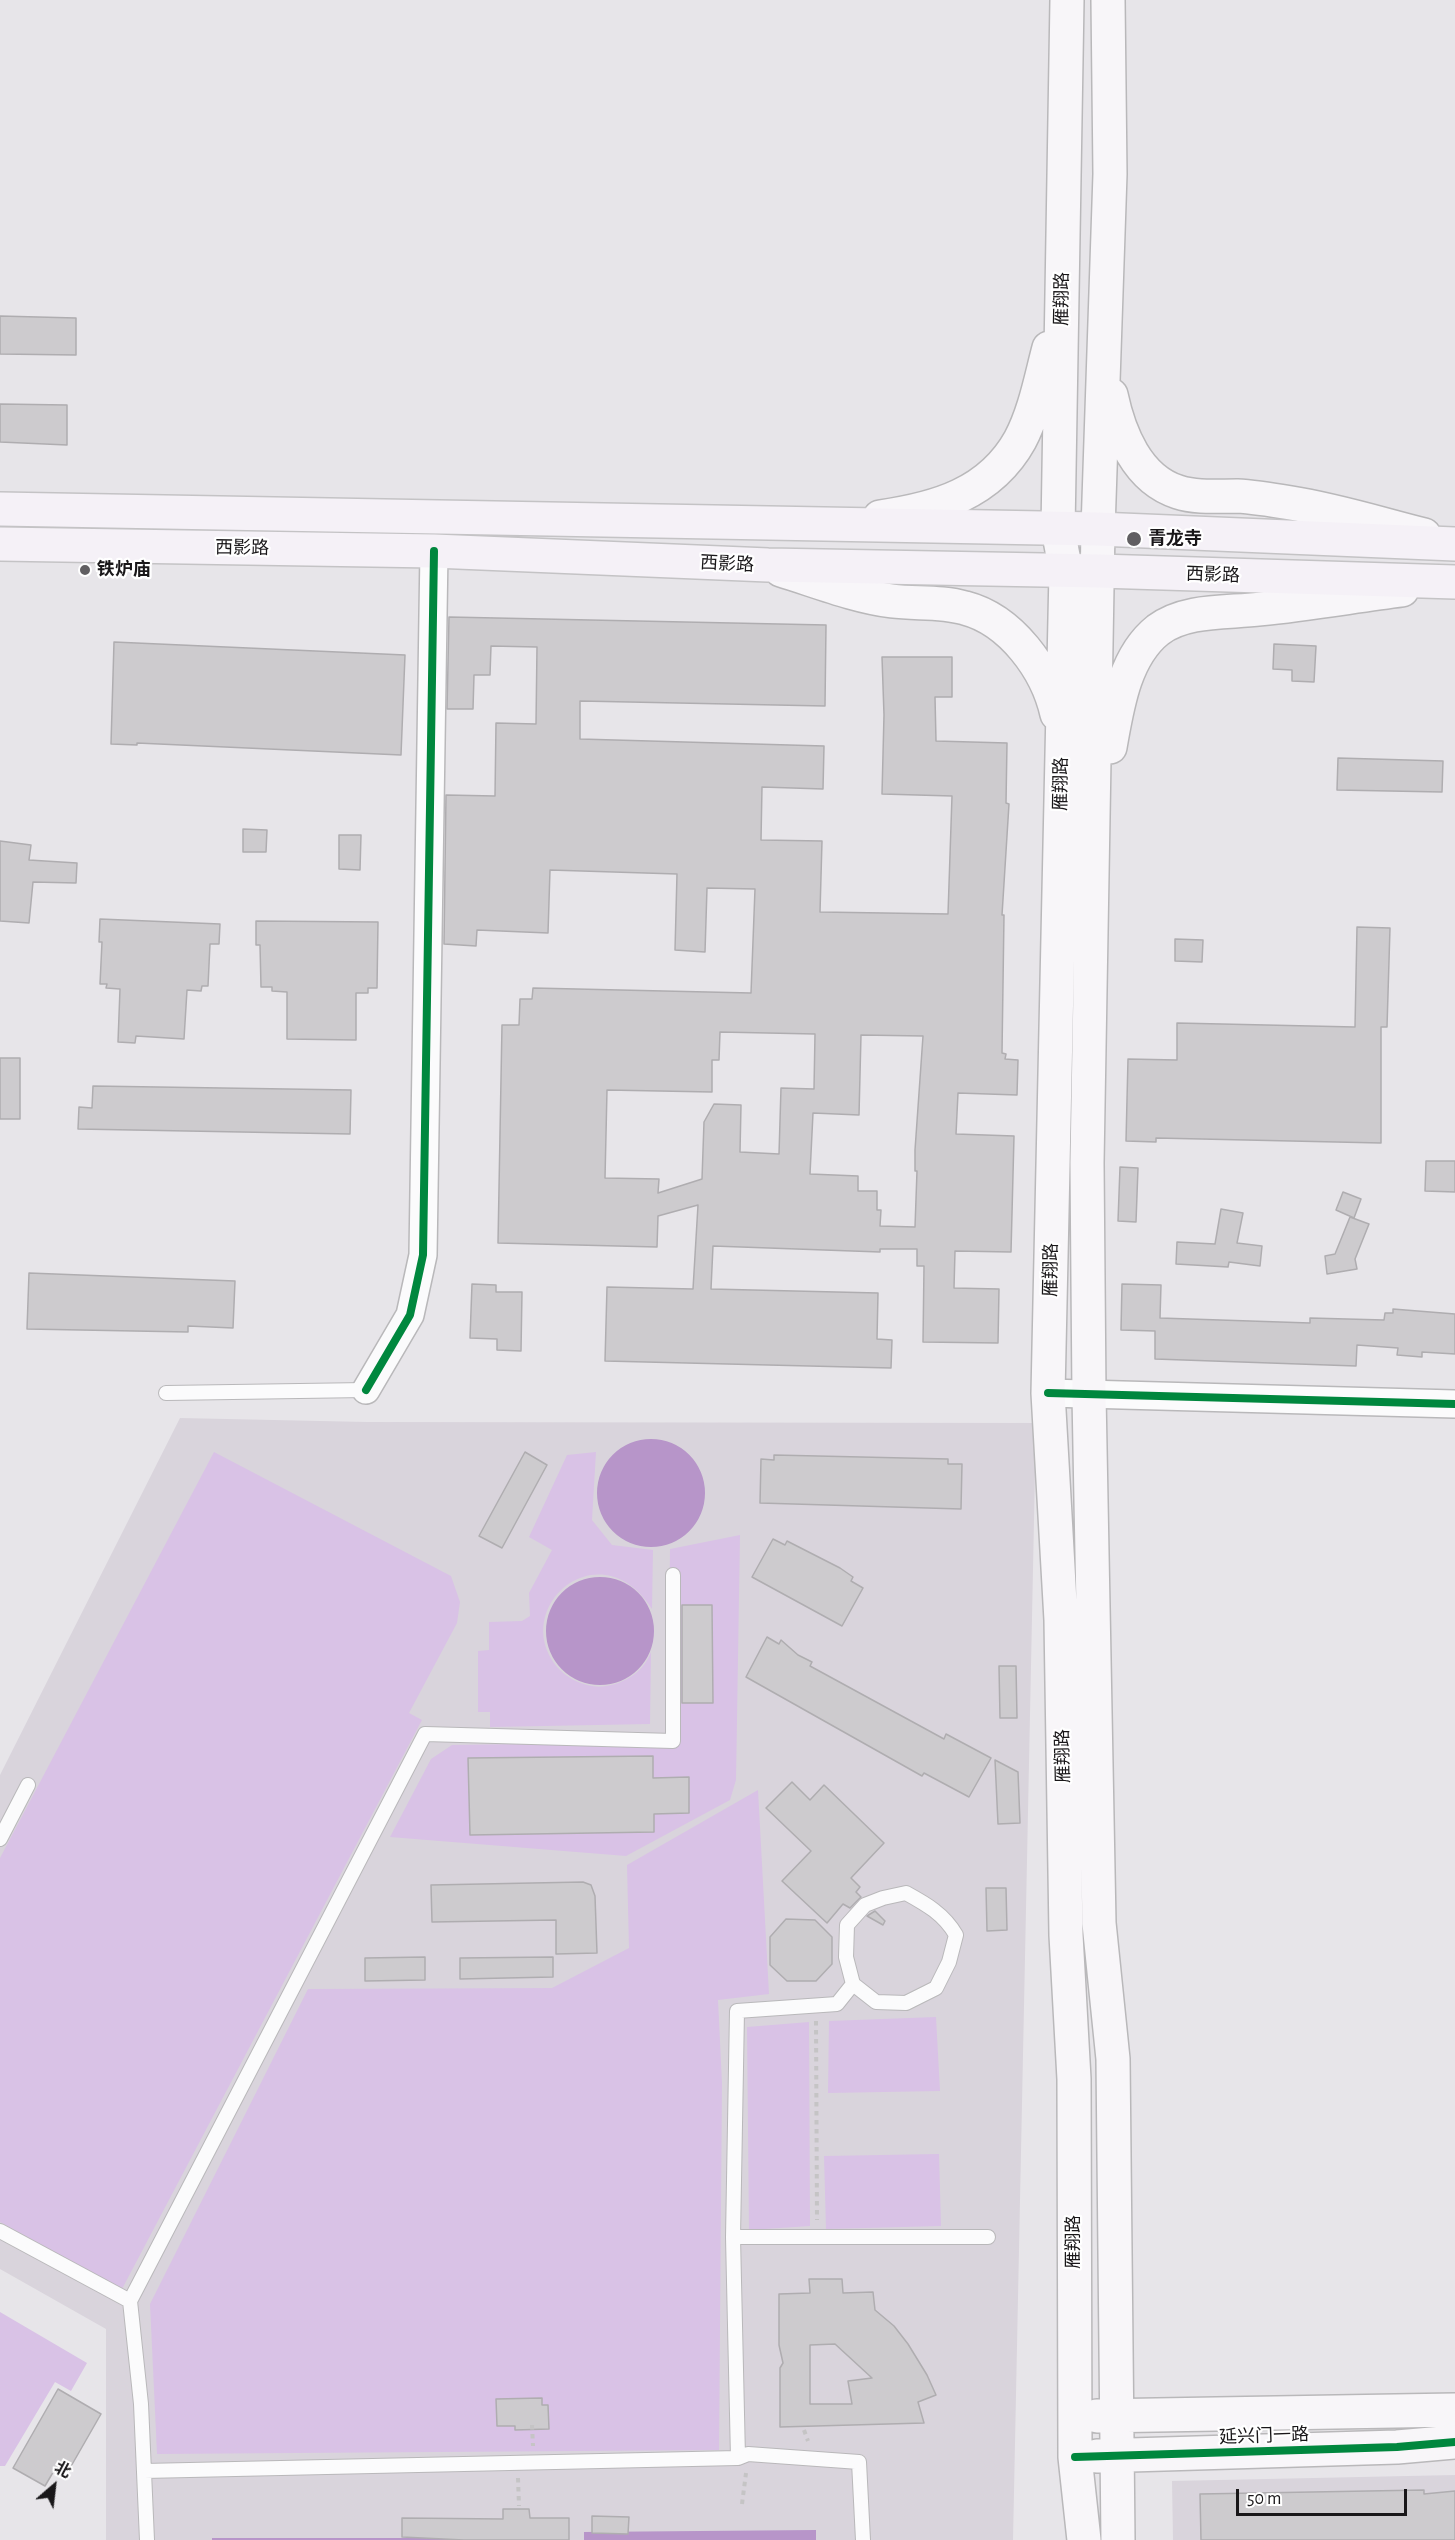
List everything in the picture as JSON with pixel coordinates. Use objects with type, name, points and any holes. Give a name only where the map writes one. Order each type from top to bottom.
[{"type":"main road","name":"雁翔路","points":[[1067,0],[1058,529],[1066,572],[1048,1393],[1060,1620],[1066,1935],[1074,2079],[1075,2457],[1084,2540]]},
{"type":"main road","name":"雁翔路","points":[[1108,0],[1110,174],[1098,530],[1087,1163],[1099,1923],[1113,2060],[1118,2540]]},
{"type":"main road","points":[[834,524],[911,513],[946,504],[966,494],[1001,465],[1020,440],[1029,419],[1062,303]]},
{"type":"main road","points":[[1104,357],[1113,402],[1129,447],[1144,470],[1168,488],[1192,495],[1262,498],[1296,503],[1455,543]]},
{"type":"main road","name":"西影路","points":[[0,509],[1058,529],[1455,543]]},
{"type":"main road","name":"西影路","points":[[0,544],[434,550],[768,566],[1099,571],[1455,582]]},
{"type":"main road","points":[[768,566],[861,595],[892,601],[948,604],[983,614],[1014,639],[1043,675],[1053,697],[1062,736]]},
{"type":"main road","points":[[1092,849],[1122,690],[1137,657],[1158,630],[1174,622],[1203,614],[1259,609],[1455,582]]},
{"type":"main road","name":"延兴门一路","points":[[1075,2416],[1455,2410]]},
{"type":"main road","name":"延兴门一路","points":[[1075,2457],[1397,2447],[1455,2442]]},
{"type":"street","points":[[366,1390],[410,1315],[423,1255],[434,550]]},
{"type":"street","points":[[1048,1393],[1455,1404]]},
{"type":"lane","points":[[166,1394],[366,1390]]},
{"type":"lane","points":[[147,2540],[141,2404],[130,2301],[425,1734],[673,1741],[673,1575]]},
{"type":"lane","points":[[0,1839],[28,1785]]},
{"type":"lane","points":[[906,1893],[927,1904],[948,1921],[956,1935],[949,1962],[936,1988],[906,2003],[876,2002],[853,1984],[846,1957],[847,1924],[865,1905],[906,1893]]},
{"type":"lane","points":[[743,2456],[733,2237],[737,2011],[837,2004],[853,1984]]},
{"type":"lane","points":[[0,2231],[130,2301]]},
{"type":"lane","points":[[733,2237],[988,2237]]},
{"type":"lane","points":[[144,2471],[743,2456],[859,2462],[862,2540]]},
{"type":"path","points":[[816,2005],[817,2237]]},
{"type":"path","points":[[742,2504],[743,2456]]},
{"type":"path","points":[[517,2463],[519,2506]]},
{"type":"shaded area","points":[[180,1418],[367,1422],[1036,1423],[1013,2540],[106,2540],[106,2329],[0,2269],[0,1775]]},
{"type":"shaded area","points":[[651,1439],[672,1443],[689,1455],[701,1472],[705,1493],[701,1514],[689,1531],[672,1543],[651,1547],[630,1543],[613,1531],[601,1514],[597,1493],[601,1472],[613,1455],[630,1443]]},
{"type":"shaded area","points":[[214,1452],[451,1576],[460,1602],[457,1623],[409,1713],[422,1720],[122,2289],[0,2222],[0,1858]]},
{"type":"shaded area","points":[[596,1452],[592,1520],[612,1545],[653,1550],[652,1609],[631,1585],[608,1575],[585,1576],[566,1586],[551,1603],[544,1624],[546,1647],[564,1674],[575,1681],[600,1687],[620,1682],[633,1675],[644,1665],[651,1652],[650,1724],[490,1727],[490,1712],[478,1712],[478,1651],[489,1650],[489,1622],[522,1621],[530,1616],[529,1593],[552,1550],[529,1537],[567,1455]]},
{"type":"shaded area","points":[[740,1535],[736,1780],[730,1800],[626,1856],[390,1837],[431,1759],[452,1745],[668,1742],[670,1549]]},
{"type":"shaded area","points":[[600,1577],[621,1581],[638,1593],[650,1610],[654,1631],[650,1652],[638,1669],[621,1681],[600,1685],[579,1681],[562,1669],[550,1652],[546,1631],[550,1610],[562,1593],[579,1581]]},
{"type":"shaded area","points":[[758,1790],[769,1994],[718,2000],[722,2083],[719,2450],[157,2454],[150,2304],[308,1989],[552,1988],[629,1948],[627,1865]]},
{"type":"shaded area","points":[[936,2017],[940,2091],[828,2093],[829,2021]]},
{"type":"shaded area","points":[[809,2022],[810,2226],[749,2230],[747,2027]]},
{"type":"shaded area","points":[[939,2154],[941,2226],[826,2229],[824,2156]]},
{"type":"shaded area","points":[[0,2312],[87,2363],[71,2391],[55,2382],[5,2466],[0,2466]]},
{"type":"shaded area","points":[[1455,2475],[1455,2540],[1173,2540],[1172,2481]]},
{"type":"shaded area","points":[[816,2530],[816,2540],[584,2540],[584,2532]]},
{"type":"shaded area","points":[[212,2538],[452,2538],[452,2540],[212,2540]]},
{"type":"building","points":[[0,316],[76,318],[76,355],[0,354]]},
{"type":"building","points":[[0,404],[67,405],[67,445],[0,442]]},
{"type":"building","points":[[449,617],[826,625],[825,706],[580,701],[580,739],[824,746],[823,789],[762,787],[761,840],[822,841],[820,912],[948,914],[952,796],[882,794],[884,715],[882,657],[952,657],[952,697],[935,697],[936,741],[1007,743],[1006,803],[1009,804],[1002,915],[1004,915],[1002,1053],[1006,1054],[1005,1059],[1018,1060],[1017,1095],[958,1093],[956,1134],[1014,1136],[1011,1252],[955,1251],[954,1288],[999,1289],[998,1343],[923,1342],[924,1266],[917,1266],[917,1249],[880,1249],[880,1252],[713,1246],[711,1289],[878,1293],[877,1339],[892,1340],[891,1368],[605,1361],[607,1287],[693,1289],[698,1205],[658,1216],[657,1247],[498,1243],[502,1025],[519,1025],[520,999],[532,999],[533,988],[751,993],[755,889],[707,888],[705,952],[675,950],[677,874],[550,870],[548,933],[477,930],[476,946],[444,944],[446,795],[495,796],[496,723],[536,724],[537,647],[491,646],[490,675],[474,675],[473,709],[447,709]],"holes":[[[720,1032],[815,1034],[814,1089],[781,1088],[779,1154],[740,1152],[741,1105],[714,1104],[704,1122],[702,1179],[658,1193],[659,1179],[605,1178],[607,1090],[712,1092],[712,1060],[719,1060]],[[861,1035],[923,1036],[915,1150],[915,1171],[917,1171],[915,1227],[880,1226],[881,1210],[877,1210],[877,1191],[858,1191],[858,1176],[810,1174],[813,1113],[859,1115]]]},
{"type":"building","points":[[114,642],[405,655],[401,755],[137,743],[137,745],[111,744]]},
{"type":"building","points":[[1274,644],[1316,646],[1314,682],[1292,681],[1292,670],[1273,669]]},
{"type":"building","points":[[1338,758],[1443,761],[1442,792],[1337,790]]},
{"type":"building","points":[[243,829],[267,830],[266,852],[243,852]]},
{"type":"building","points":[[339,835],[361,835],[360,870],[339,869]]},
{"type":"building","points":[[0,841],[31,845],[29,860],[77,863],[76,883],[33,882],[29,923],[0,921]]},
{"type":"building","points":[[100,919],[220,924],[219,944],[210,944],[208,986],[202,986],[201,991],[187,990],[184,1039],[136,1036],[135,1043],[118,1042],[120,989],[106,988],[107,984],[100,984],[102,942],[99,942]]},
{"type":"building","points":[[256,921],[378,922],[377,988],[368,988],[368,993],[356,993],[356,1040],[287,1039],[287,992],[272,991],[272,987],[261,987],[260,945],[256,945]]},
{"type":"building","points":[[1357,927],[1390,928],[1387,1027],[1381,1027],[1381,1143],[1156,1138],[1156,1142],[1126,1141],[1128,1059],[1177,1060],[1177,1023],[1355,1027]]},
{"type":"building","points":[[1175,939],[1203,940],[1202,962],[1175,961]]},
{"type":"building","points":[[0,1058],[20,1058],[20,1119],[0,1119]]},
{"type":"building","points":[[93,1086],[351,1090],[350,1134],[78,1129],[79,1107],[92,1108]]},
{"type":"building","points":[[1426,1161],[1455,1161],[1455,1192],[1425,1191]]},
{"type":"building","points":[[1120,1167],[1138,1168],[1136,1222],[1118,1221]]},
{"type":"building","points":[[1343,1192],[1361,1199],[1354,1218],[1336,1210]]},
{"type":"building","points":[[1221,1209],[1243,1213],[1237,1243],[1262,1246],[1260,1266],[1229,1262],[1228,1267],[1176,1264],[1177,1242],[1215,1244]]},
{"type":"building","points":[[1350,1217],[1369,1224],[1355,1259],[1357,1269],[1327,1274],[1325,1256],[1335,1254]]},
{"type":"building","points":[[29,1273],[235,1281],[233,1328],[188,1326],[188,1332],[27,1329]]},
{"type":"building","points":[[472,1284],[496,1285],[496,1292],[522,1292],[521,1351],[497,1350],[497,1339],[470,1338]]},
{"type":"building","points":[[1122,1284],[1161,1285],[1160,1318],[1310,1323],[1310,1318],[1384,1320],[1385,1313],[1393,1313],[1393,1309],[1455,1314],[1455,1354],[1422,1352],[1422,1357],[1397,1355],[1398,1348],[1357,1345],[1356,1366],[1155,1359],[1155,1331],[1121,1330]]},
{"type":"building","points":[[525,1452],[547,1465],[502,1548],[479,1536]]},
{"type":"building","points":[[774,1455],[948,1459],[948,1464],[962,1464],[961,1509],[760,1503],[761,1459],[774,1460]]},
{"type":"building","points":[[773,1539],[785,1545],[787,1541],[840,1568],[853,1577],[851,1581],[863,1588],[842,1626],[752,1577]]},
{"type":"building","points":[[682,1605],[712,1605],[713,1703],[682,1703]]},
{"type":"building","points":[[767,1637],[779,1644],[781,1640],[798,1655],[812,1662],[810,1666],[944,1739],[946,1734],[991,1758],[969,1797],[924,1773],[922,1776],[746,1677]]},
{"type":"building","points":[[999,1666],[1016,1666],[1017,1718],[1000,1718]]},
{"type":"building","points":[[653,1756],[653,1778],[689,1777],[689,1813],[654,1814],[654,1832],[470,1835],[468,1758]]},
{"type":"building","points":[[995,1760],[1018,1772],[1020,1823],[998,1824]]},
{"type":"building","points":[[792,1782],[810,1800],[824,1785],[884,1843],[851,1878],[860,1887],[856,1892],[861,1897],[850,1908],[843,1904],[827,1923],[782,1881],[811,1851],[766,1808]]},
{"type":"building","points":[[583,1882],[591,1885],[595,1896],[597,1953],[556,1954],[556,1920],[432,1922],[431,1885]]},
{"type":"building","points":[[986,1888],[1006,1888],[1007,1930],[987,1931]]},
{"type":"building","points":[[875,1911],[885,1921],[883,1925],[867,1916]]},
{"type":"building","points":[[786,1919],[815,1920],[832,1937],[832,1964],[816,1981],[787,1981],[770,1965],[770,1937]]},
{"type":"building","points":[[425,1957],[425,1980],[365,1981],[365,1958]]},
{"type":"building","points":[[553,1957],[553,1977],[460,1979],[460,1958]]},
{"type":"building","points":[[809,2279],[842,2279],[843,2293],[873,2292],[875,2310],[894,2326],[908,2344],[936,2395],[918,2402],[924,2423],[780,2427],[780,2368],[783,2363],[779,2345],[779,2294],[810,2293]],"holes":[[[835,2344],[872,2378],[848,2381],[852,2404],[810,2404],[810,2345]]]},
{"type":"building","points":[[58,2389],[101,2414],[66,2475],[55,2469],[45,2486],[13,2468]]},
{"type":"building","points":[[542,2398],[542,2405],[548,2405],[549,2429],[515,2430],[515,2426],[497,2426],[496,2399]]},
{"type":"building","points":[[1424,2490],[1424,2494],[1455,2491],[1455,2540],[1201,2540],[1200,2494]]},
{"type":"building","points":[[503,2509],[529,2509],[530,2518],[569,2518],[569,2540],[464,2540],[402,2537],[402,2518],[503,2519]]},
{"type":"building","points":[[592,2516],[629,2517],[628,2534],[592,2533]]},
{"type":"cycle path","points":[[366,1390],[410,1315],[423,1255],[434,551]]},
{"type":"cycle path","points":[[1048,1393],[1455,1404]]},
{"type":"cycle path","points":[[1075,2457],[1397,2447],[1455,2442]]},
{"type":"place","name":"青龙寺","points":[[1134,539]]},
{"type":"place","name":"铁炉庙","points":[[85,570]]}]
